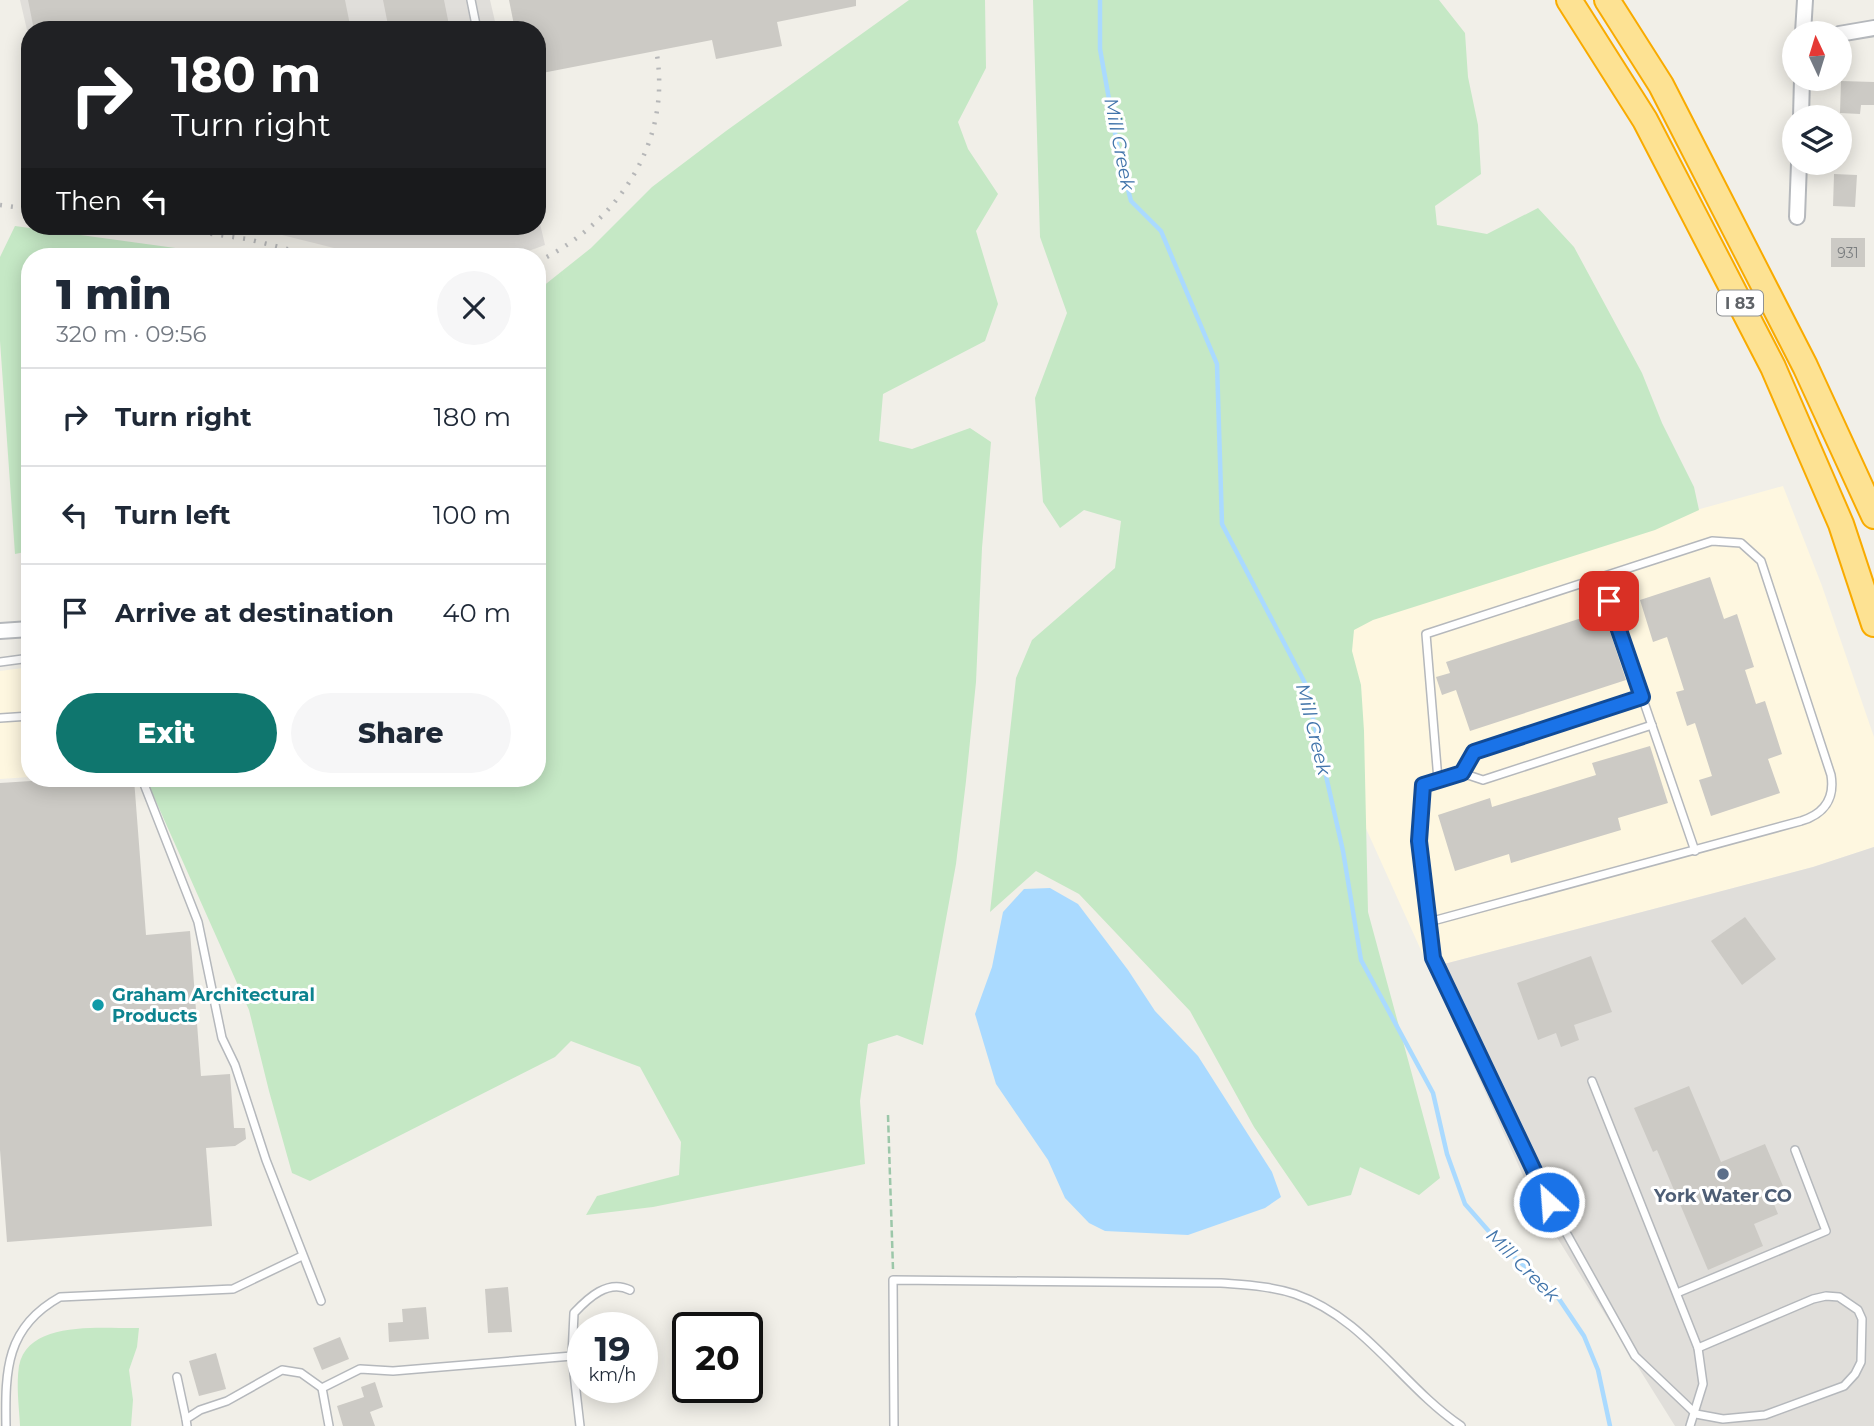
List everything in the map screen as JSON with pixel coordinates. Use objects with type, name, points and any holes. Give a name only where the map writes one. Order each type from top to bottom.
[{"type":"highway","name":"I 83","points":[[1569,0],[1644,120],[1773,367],[1841,524],[1874,624]]},
{"type":"highway","name":"I 83","points":[[1607,0],[1661,85],[1805,366],[1874,516]]},
{"type":"street","points":[[1804,21],[1805,0]]},
{"type":"street","points":[[1852,32],[1874,28]]},
{"type":"street","points":[[1797,217],[1799,175]]},
{"type":"street","points":[[0,631],[21,630]]},
{"type":"lane","points":[[471,0],[475,21]]},
{"type":"lane","points":[[1429,922],[1813,817],[1830,799],[1833,787],[1761,561],[1741,543],[1712,541],[1426,634],[1438,780]]},
{"type":"lane","points":[[1601,577],[1695,851]]},
{"type":"lane","points":[[0,662],[21,659]]},
{"type":"lane","points":[[1462,773],[1474,752],[1642,697]]},
{"type":"lane","points":[[0,718],[21,717]]},
{"type":"lane","points":[[1652,725],[1483,780],[1462,773],[1423,785],[1419,841],[1433,958],[1549,1202],[1635,1356],[1696,1414],[1723,1419],[1765,1415],[1844,1385],[1855,1374],[1861,1362],[1862,1319],[1852,1303],[1839,1297],[1826,1296],[1813,1299],[1698,1348]]},
{"type":"lane","points":[[145,787],[198,922],[222,1038],[235,1065],[266,1160],[321,1301]]},
{"type":"lane","points":[[1592,1081],[1698,1348],[1703,1384],[1696,1414],[1690,1426]]},
{"type":"lane","points":[[1677,1293],[1826,1231],[1795,1150]]},
{"type":"lane","points":[[6,1426],[3,1365],[15,1340],[49,1303],[60,1297],[233,1289],[302,1256]]},
{"type":"lane","points":[[894,1426],[893,1280],[1221,1283],[1262,1287],[1294,1294],[1323,1306],[1348,1322],[1375,1345],[1430,1403],[1461,1426]]},
{"type":"lane","points":[[575,1312],[606,1288],[623,1286],[630,1290]]},
{"type":"lane","points":[[322,1388],[360,1370],[393,1371],[567,1356]]},
{"type":"lane","points":[[177,1377],[186,1422],[200,1410],[227,1402],[282,1370],[301,1373],[322,1388],[329,1426]]},
{"type":"lane","points":[[577,1403],[580,1426]]},
{"type":"path","points":[[888,1115],[893,1280]]},
{"type":"shaded area","points":[[20,0],[490,0],[495,21],[25,21]]},
{"type":"shaded area","points":[[282,235],[543,235],[545,245],[537,248],[334,248]]},
{"type":"shaded area","points":[[1783,486],[1822,586],[1874,737],[1874,847],[1813,867],[1429,968],[1275,627]]},
{"type":"shaded area","points":[[21,668],[21,778],[0,779],[0,671]]},
{"type":"shaded area","points":[[1874,847],[1874,1426],[1675,1426],[1536,1204],[1429,968],[1813,867]]},
{"type":"green space","points":[[909,0],[985,0],[986,68],[958,122],[968,149],[998,194],[976,231],[998,304],[985,341],[883,394],[879,441],[912,449],[970,428],[991,442],[982,548],[976,682],[966,781],[956,864],[923,1045],[897,1035],[868,1044],[860,1101],[865,1164],[653,1207],[586,1215],[597,1196],[679,1175],[681,1142],[640,1067],[571,1041],[555,1057],[310,1181],[292,1173],[249,1010],[150,787],[546,787],[546,284],[591,248],[652,187]]},
{"type":"green space","points":[[1033,0],[1439,0],[1465,33],[1468,77],[1478,125],[1481,174],[1435,206],[1437,225],[1487,234],[1538,208],[1574,247],[1642,373],[1662,423],[1694,487],[1699,510],[1655,530],[1373,620],[1354,630],[1352,651],[1361,685],[1364,731],[1368,912],[1440,1178],[1419,1195],[1360,1167],[1351,1195],[1308,1206],[1254,1127],[1190,1011],[1079,894],[1036,871],[990,912],[1016,678],[1032,640],[1115,568],[1121,521],[1084,510],[1060,528],[1043,502],[1035,398],[1067,313],[1040,237]]},
{"type":"green space","points":[[15,226],[21,227],[21,235],[81,235],[175,248],[21,248],[21,553],[15,554],[0,341],[0,257]]},
{"type":"green space","points":[[139,1328],[137,1347],[129,1370],[133,1400],[131,1426],[20,1426],[19,1366],[25,1351],[36,1340],[69,1330]]},
{"type":"water","points":[[1050,888],[1078,904],[1155,1011],[1198,1056],[1272,1172],[1281,1197],[1265,1208],[1188,1235],[1105,1231],[1089,1223],[1065,1198],[1048,1160],[996,1084],[975,1014],[992,967],[1003,912],[1024,889]]},
{"type":"building","points":[[28,0],[345,0],[349,21],[32,21]]},
{"type":"building","points":[[383,0],[444,0],[448,21],[387,21]]},
{"type":"building","points":[[509,0],[856,0],[856,6],[777,22],[782,46],[716,59],[712,40],[546,72],[546,21],[513,21]]},
{"type":"building","points":[[1852,81],[1874,82],[1874,105],[1861,105],[1860,114],[1852,114],[1852,105],[1840,105],[1841,91],[1852,91]]},
{"type":"building","points":[[1834,175],[1857,175],[1855,207],[1833,206]]},
{"type":"building","points":[[1831,238],[1865,238],[1865,267],[1831,267]]},
{"type":"building","points":[[1710,577],[1724,619],[1737,614],[1754,667],[1745,670],[1756,704],[1765,701],[1782,754],[1768,759],[1780,793],[1711,816],[1699,780],[1712,776],[1695,723],[1687,726],[1676,692],[1684,690],[1667,637],[1653,642],[1640,600]]},
{"type":"building","points":[[1603,611],[1626,680],[1470,731],[1456,690],[1442,695],[1436,677],[1450,673],[1446,662]]},
{"type":"building","points":[[1650,746],[1668,803],[1618,818],[1621,830],[1511,863],[1509,854],[1455,871],[1438,815],[1490,798],[1492,807],[1596,775],[1592,763]]},
{"type":"building","name":"Graham Architectural Products","points":[[21,782],[21,787],[135,787],[146,935],[190,931],[201,1076],[230,1074],[234,1128],[245,1128],[246,1139],[235,1146],[206,1148],[212,1226],[7,1242],[0,1150],[0,783]]},
{"type":"building","points":[[1745,917],[1776,959],[1742,985],[1711,941]]},
{"type":"building","points":[[1591,956],[1612,1012],[1574,1025],[1579,1040],[1561,1047],[1556,1033],[1538,1040],[1517,983]]},
{"type":"building","name":"York Water CO","points":[[1689,1086],[1721,1162],[1765,1144],[1783,1186],[1769,1192],[1778,1214],[1754,1224],[1763,1246],[1708,1270],[1657,1150],[1653,1152],[1634,1108]]},
{"type":"building","points":[[508,1287],[512,1332],[488,1333],[485,1289]]},
{"type":"building","points":[[426,1307],[429,1339],[389,1342],[388,1323],[403,1322],[402,1309]]},
{"type":"building","points":[[340,1337],[349,1359],[322,1370],[313,1348]]},
{"type":"building","points":[[216,1353],[226,1389],[199,1396],[189,1361]]},
{"type":"building","points":[[375,1382],[383,1407],[370,1412],[375,1426],[343,1426],[337,1406],[364,1397],[361,1387]]},
{"type":"waterway","name":"Mill Creek","points":[[1100,0],[1100,49],[1119,155],[1131,201],[1161,231],[1217,364],[1222,524],[1305,683],[1343,851],[1361,960],[1433,1093],[1447,1154],[1465,1204],[1500,1244],[1555,1293],[1584,1336],[1598,1370],[1610,1426]]},
{"type":"railway","points":[[546,257],[591,226],[613,204],[632,178],[646,150],[655,120],[659,88],[657,55]]},
{"type":"railway","points":[[0,205],[21,208]]},
{"type":"railway","points":[[219,235],[284,248]]},
{"type":"place","name":"Graham Architectural Products","points":[[98,1005]]},
{"type":"place","name":"York Water CO","points":[[1723,1174]]},
{"type":"route","points":[[1549,1202],[1433,958],[1419,841],[1423,785],[1462,773],[1474,752],[1642,697],[1609,601]]}]
